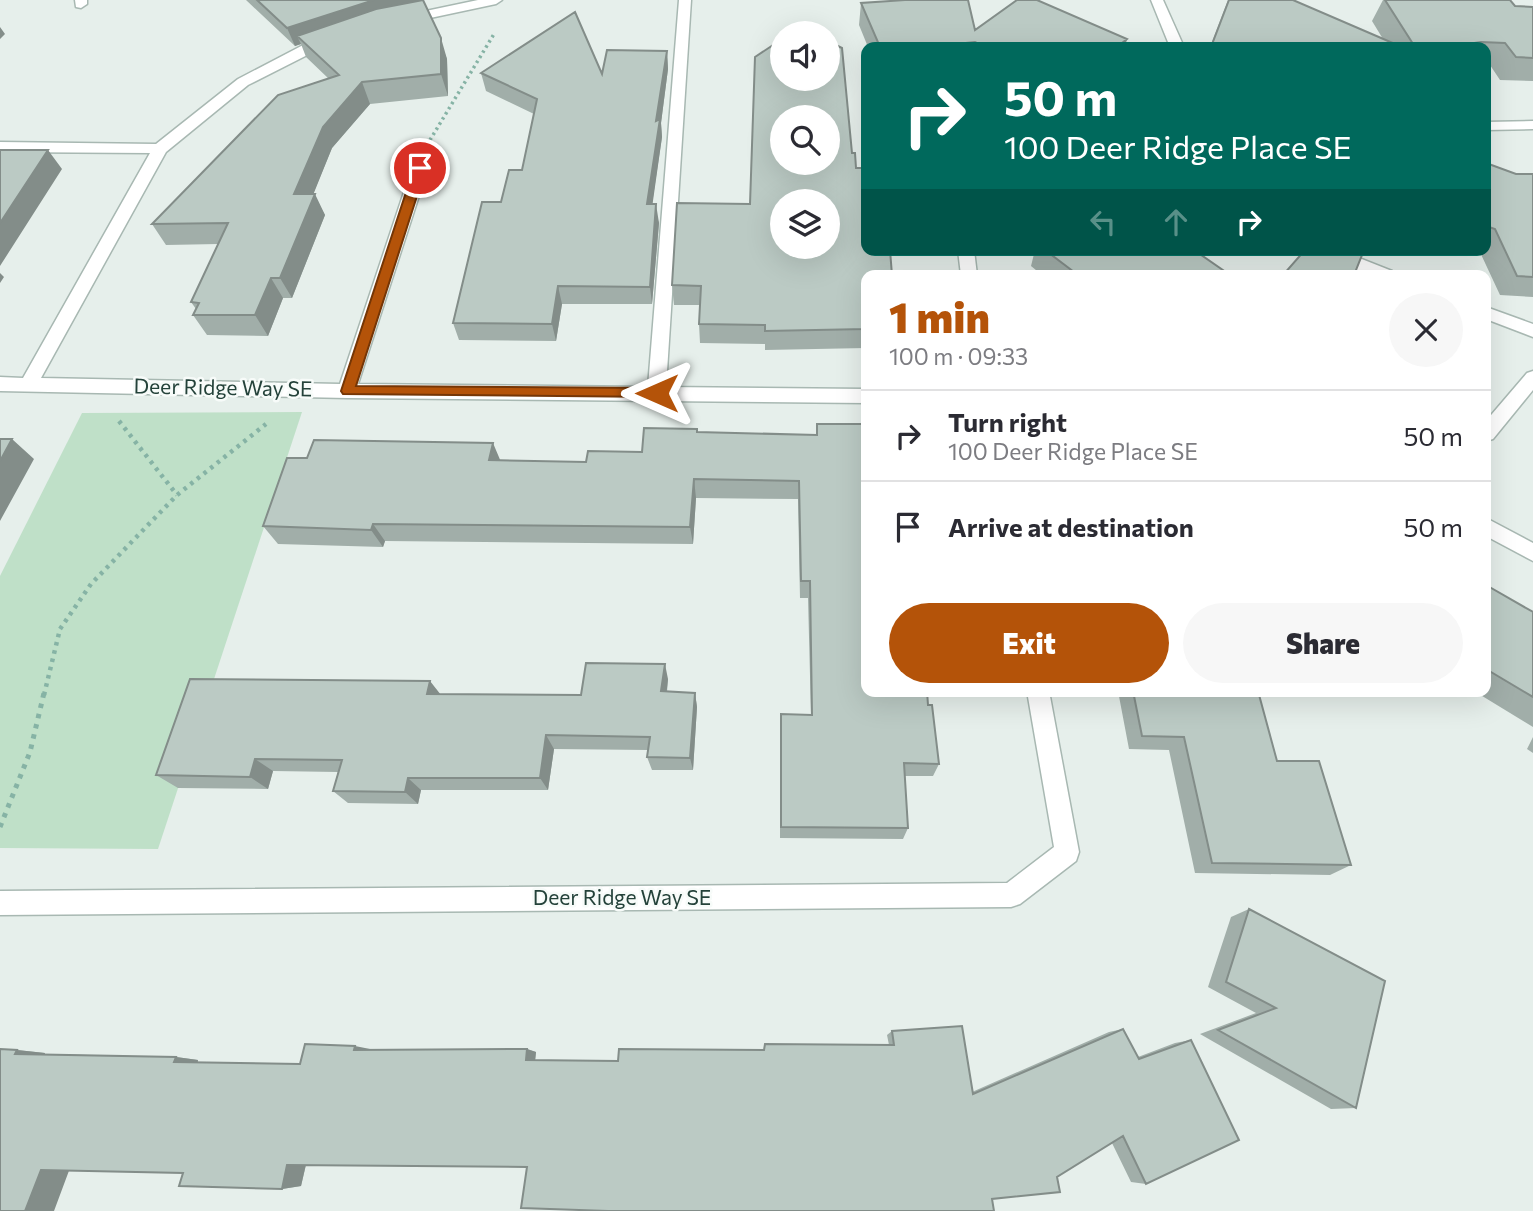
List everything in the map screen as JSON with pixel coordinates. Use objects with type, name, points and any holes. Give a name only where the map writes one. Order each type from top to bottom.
[{"type":"street","points":[[393,22],[496,0]]},
{"type":"street","points":[[657,393],[685,0]]},
{"type":"street","points":[[1157,0],[1175,42]]},
{"type":"street","points":[[29,384],[160,149],[243,82],[313,46],[346,35]]},
{"type":"street","points":[[1491,126],[1533,125]]},
{"type":"street","points":[[0,148],[160,149]]},
{"type":"street","points":[[347,391],[420,168]]},
{"type":"street","points":[[1338,256],[1373,270]]},
{"type":"street","points":[[1491,315],[1533,331]]},
{"type":"street","points":[[1491,427],[1533,378]]},
{"type":"street","name":"Deer Ridge Way SE","points":[[0,384],[347,391],[861,396]]},
{"type":"street","points":[[1491,529],[1533,553]]},
{"type":"street","name":"Deer Ridge Way SE","points":[[0,903],[1012,895],[1067,852],[1039,697]]},
{"type":"path","points":[[420,168],[433,132],[497,30]]},
{"type":"path","points":[[131,386],[115,416],[177,495]]},
{"type":"path","points":[[0,827],[30,752],[60,629],[91,584],[177,495],[277,415],[285,389]]},
{"type":"green space","points":[[302,412],[158,849],[0,848],[0,576],[82,413]]},
{"type":"building","points":[[257,0],[374,0],[287,28]]},
{"type":"building","points":[[423,0],[441,38],[441,74],[362,82],[323,127],[294,194],[315,194],[280,278],[271,278],[255,315],[193,315],[199,303],[191,302],[228,223],[152,224],[278,95],[339,75],[297,36],[376,9]]},
{"type":"building","points":[[968,0],[975,30],[1017,0],[1037,0],[1127,39],[1123,42],[878,42],[861,3]]},
{"type":"building","points":[[1229,0],[1293,0],[1390,42],[1213,42]]},
{"type":"building","points":[[1385,0],[1510,0],[1515,6],[1533,7],[1533,58],[1516,57],[1505,43],[1412,42]]},
{"type":"building","points":[[575,12],[602,74],[607,50],[667,51],[647,204],[656,204],[650,287],[558,286],[552,324],[453,323],[482,202],[501,202],[509,170],[522,170],[537,99],[481,73]]},
{"type":"building","points":[[770,47],[770,91],[840,91],[840,47],[842,48],[852,153],[855,153],[856,168],[861,168],[861,256],[890,256],[892,270],[861,270],[861,329],[765,331],[765,325],[699,324],[701,286],[672,285],[677,203],[750,204],[755,57]]},
{"type":"building","points":[[0,150],[48,150],[0,223]]},
{"type":"building","points":[[1491,165],[1516,174],[1533,174],[1533,277],[1517,276],[1495,229],[1491,228]]},
{"type":"building","points":[[1053,256],[1203,256],[1223,270],[1071,270]]},
{"type":"building","points":[[1300,256],[1362,256],[1356,270],[1287,270]]},
{"type":"building","points":[[817,424],[861,424],[861,697],[927,697],[928,705],[932,705],[939,764],[904,763],[908,828],[781,827],[781,714],[812,715],[810,581],[801,581],[799,481],[694,479],[690,527],[373,524],[371,530],[263,526],[287,458],[307,458],[314,440],[493,443],[489,460],[586,462],[588,451],[642,452],[644,428],[817,435]]},
{"type":"building","points":[[0,439],[12,439],[0,461]]},
{"type":"building","points":[[1491,588],[1533,612],[1533,697],[1491,672]]},
{"type":"building","points":[[586,663],[665,664],[661,691],[695,693],[690,758],[647,757],[650,737],[546,735],[540,778],[408,778],[405,792],[333,791],[342,760],[255,759],[250,777],[156,775],[190,679],[430,681],[427,694],[581,695]]},
{"type":"building","points":[[1134,697],[1260,697],[1277,761],[1319,761],[1351,865],[1212,863],[1184,737],[1142,736]]},
{"type":"building","points":[[1249,909],[1385,981],[1356,1108],[1218,1030],[1276,1008],[1226,982]]},
{"type":"building","points":[[962,1026],[973,1094],[1123,1029],[1139,1059],[1191,1040],[1239,1140],[1146,1184],[1123,1136],[1057,1177],[1060,1192],[992,1199],[994,1211],[608,1211],[521,1208],[527,1167],[287,1165],[282,1189],[179,1186],[183,1173],[41,1170],[25,1211],[0,1211],[0,1049],[17,1050],[15,1054],[176,1057],[174,1062],[300,1064],[305,1044],[355,1046],[354,1050],[527,1049],[526,1060],[618,1061],[619,1049],[764,1050],[765,1044],[894,1045],[892,1031]]},
{"type":"route","points":[[420,168],[347,391],[657,393]]}]
